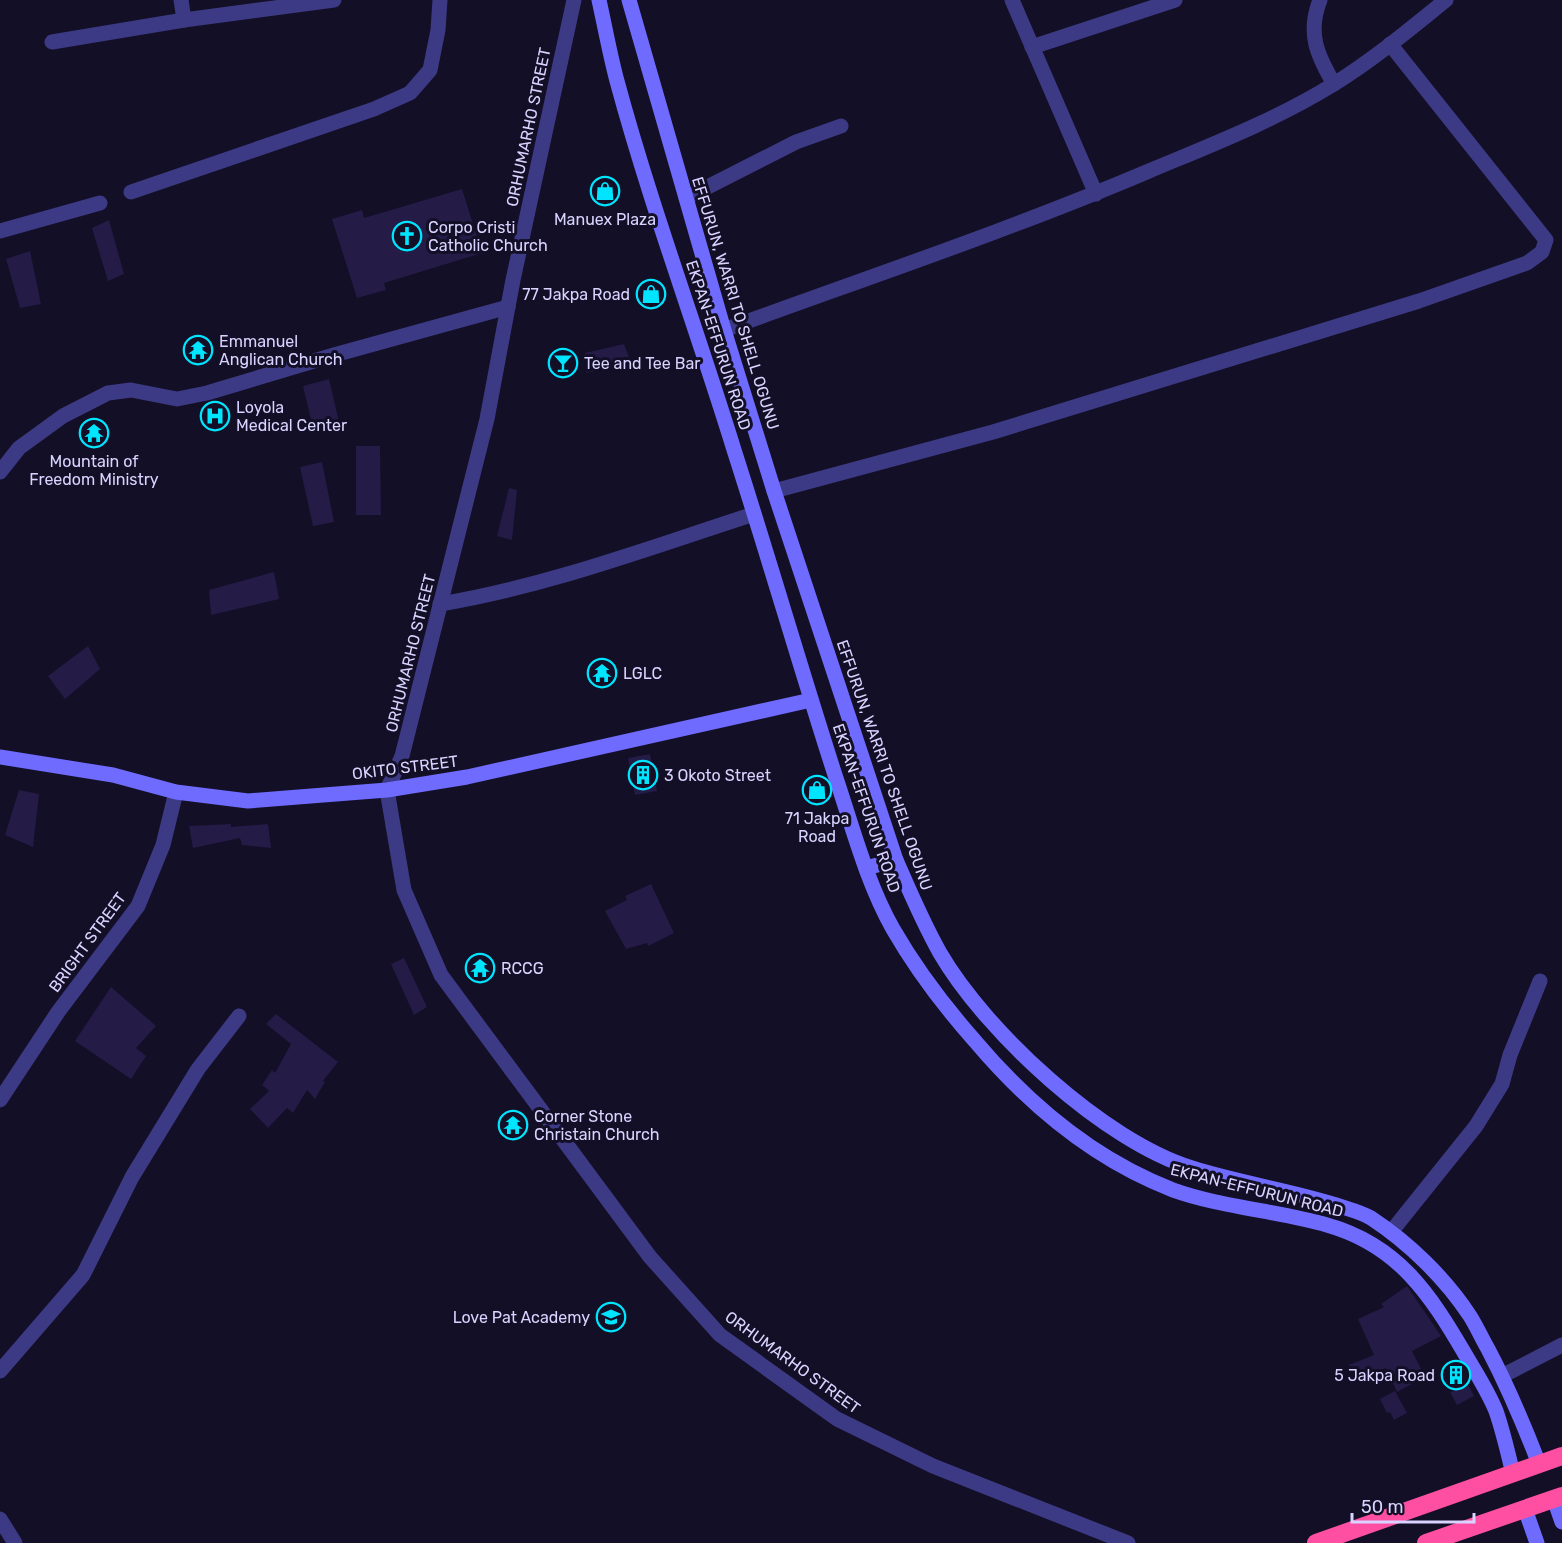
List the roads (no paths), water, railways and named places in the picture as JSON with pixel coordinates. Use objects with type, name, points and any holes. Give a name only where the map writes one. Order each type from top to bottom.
[{"type":"highway","points":[[1316,1543],[1562,1456]]},
{"type":"highway","points":[[1426,1543],[1558,1497]]},
{"type":"main road","name":"EKPAN-EFFURUN ROAD","points":[[599,0],[617,80],[658,218],[866,868],[891,925],[924,979],[977,1044],[1017,1086],[1069,1133],[1109,1159],[1140,1176],[1180,1192],[1328,1225],[1382,1250],[1404,1268],[1428,1293],[1488,1392],[1497,1414],[1513,1474]]},
{"type":"main road","name":"EFFURUN, WARRI TO SHELL OGUNU","points":[[629,0],[724,330],[774,491],[896,861],[916,908],[941,955],[972,999],[1038,1069],[1116,1131],[1152,1153],[1191,1168],[1323,1201],[1368,1216],[1391,1232],[1431,1268],[1470,1317],[1502,1376],[1539,1464]]},
{"type":"main road","name":"OKITO STREET","points":[[0,757],[113,775],[176,792],[248,801],[387,790],[467,777],[811,700]]},
{"type":"main road","points":[[866,868],[896,861]]},
{"type":"main road","points":[[1558,1497],[1562,1522]]},
{"type":"main road","points":[[1525,1509],[1537,1543]]},
{"type":"street","points":[[181,0],[184,20]]},
{"type":"street","points":[[52,42],[184,20],[334,0]]},
{"type":"street","points":[[131,192],[374,109],[411,93],[430,70],[438,30],[440,0]]},
{"type":"street","name":"ORHUMARHO STREET","points":[[574,0],[508,307],[487,419],[402,756],[387,790],[404,890],[441,975],[650,1257],[720,1335],[837,1419],[933,1466],[1128,1543]]},
{"type":"street","points":[[1012,0],[1096,194]]},
{"type":"street","points":[[1032,47],[1175,0]]},
{"type":"street","points":[[1320,0],[1314,15],[1313,31],[1319,58],[1334,84]]},
{"type":"street","points":[[724,330],[1096,194],[1283,112],[1334,84],[1446,0]]},
{"type":"street","points":[[774,491],[993,432],[1419,301],[1527,263],[1542,252],[1546,240],[1390,44]]},
{"type":"street","points":[[686,198],[796,142],[841,126]]},
{"type":"street","points":[[0,231],[100,203]]},
{"type":"street","points":[[0,472],[19,448],[63,416],[108,393],[131,390],[177,399],[207,393],[508,307]]},
{"type":"street","points":[[440,604],[559,577],[754,514]]},
{"type":"street","name":"BRIGHT STREET","points":[[0,1100],[58,1012],[138,906],[163,845],[176,792]]},
{"type":"street","points":[[1391,1232],[1476,1126],[1502,1084],[1510,1055],[1540,981]]},
{"type":"street","points":[[0,1371],[83,1275],[132,1177],[198,1069],[239,1016]]},
{"type":"street","points":[[1502,1376],[1562,1345]]},
{"type":"street","points":[[0,1519],[15,1543]]},
{"type":"place","name":"Manuex Plaza","points":[[605,191]]},
{"type":"place","name":"Corpo Cristi Catholic Church","points":[[407,236]]},
{"type":"place","name":"77 Jakpa Road","points":[[651,294]]},
{"type":"place","name":"Emmanuel Anglican Church","points":[[198,350]]},
{"type":"place","name":"Tee and Tee Bar","points":[[563,363]]},
{"type":"place","name":"Loyola Medical Center","points":[[215,416]]},
{"type":"place","name":"Mountain of Freedom Ministry","points":[[94,433]]},
{"type":"place","name":"LGLC","points":[[602,673]]},
{"type":"place","name":"3 Okoto Street","points":[[643,775]]},
{"type":"place","name":"71 Jakpa Road","points":[[817,790]]},
{"type":"place","name":"RCCG","points":[[480,968]]},
{"type":"place","name":"Corner Stone Christain Church","points":[[513,1125]]},
{"type":"place","name":"Love Pat Academy","points":[[611,1317]]},
{"type":"place","name":"5 Jakpa Road","points":[[1456,1375]]}]
